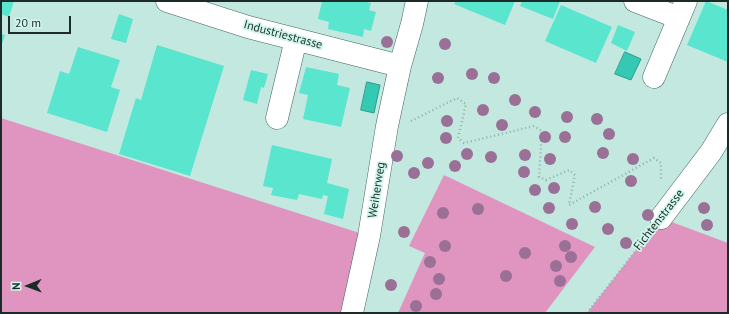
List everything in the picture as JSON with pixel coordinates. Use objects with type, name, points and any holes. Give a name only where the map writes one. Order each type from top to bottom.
[{"type":"street","name":"Industriestrasse","points":[[168,1],[248,27],[400,66]]},
{"type":"street","name":"Weiherweg","points":[[352,313],[369,236],[387,126],[400,66],[417,1]]},
{"type":"street","points":[[635,1],[682,10],[654,76]]},
{"type":"street","points":[[277,118],[296,39]]},
{"type":"street","name":"Fichtenstrasse","points":[[661,218],[711,152],[728,124]]},
{"type":"path","points":[[387,126],[401,126],[457,98],[466,104],[458,138],[464,143],[534,126],[542,131],[538,177],[546,180],[569,170],[575,175],[569,205],[654,158],[661,163],[661,218]]},
{"type":"path","name":"Fichtenstrasse","points":[[587,313],[661,218]]},
{"type":"shaded area","points":[[625,52],[641,59],[631,80],[615,74]]},
{"type":"shaded area","points":[[367,82],[380,85],[374,113],[361,110]]},
{"type":"shaded area","points":[[1,118],[369,236],[350,313],[1,313]]},
{"type":"shaded area","points":[[444,175],[595,247],[545,313],[398,313],[425,253],[409,246]]},
{"type":"shaded area","points":[[661,218],[728,243],[728,313],[587,313]]},
{"type":"building","points":[[1,1],[14,1],[9,17],[1,14]]},
{"type":"building","points":[[322,1],[362,1],[371,3],[369,10],[376,12],[371,31],[364,29],[363,37],[328,29],[329,22],[318,19]]},
{"type":"building","points":[[456,1],[515,1],[505,25],[454,4]]},
{"type":"building","points":[[522,1],[560,1],[553,19],[520,6]]},
{"type":"building","points":[[706,1],[728,10],[728,62],[687,45]]},
{"type":"building","points":[[561,5],[612,27],[596,63],[545,41]]},
{"type":"building","points":[[119,14],[133,19],[126,43],[111,39]]},
{"type":"building","points":[[618,25],[635,32],[627,51],[611,43]]},
{"type":"building","points":[[1,34],[5,35],[1,47]]},
{"type":"building","points":[[157,45],[224,66],[190,176],[119,154],[136,98],[141,100]]},
{"type":"building","points":[[78,47],[120,60],[111,87],[120,90],[107,132],[47,113],[60,71],[69,74]]},
{"type":"building","points":[[306,67],[339,74],[337,85],[350,88],[341,127],[303,119],[308,95],[299,93]]},
{"type":"building","points":[[251,70],[268,74],[264,88],[261,87],[257,104],[243,100]]},
{"type":"building","points":[[272,145],[332,159],[327,183],[349,189],[343,219],[324,214],[328,196],[323,195],[322,199],[299,194],[297,200],[271,195],[273,188],[263,186]]}]
